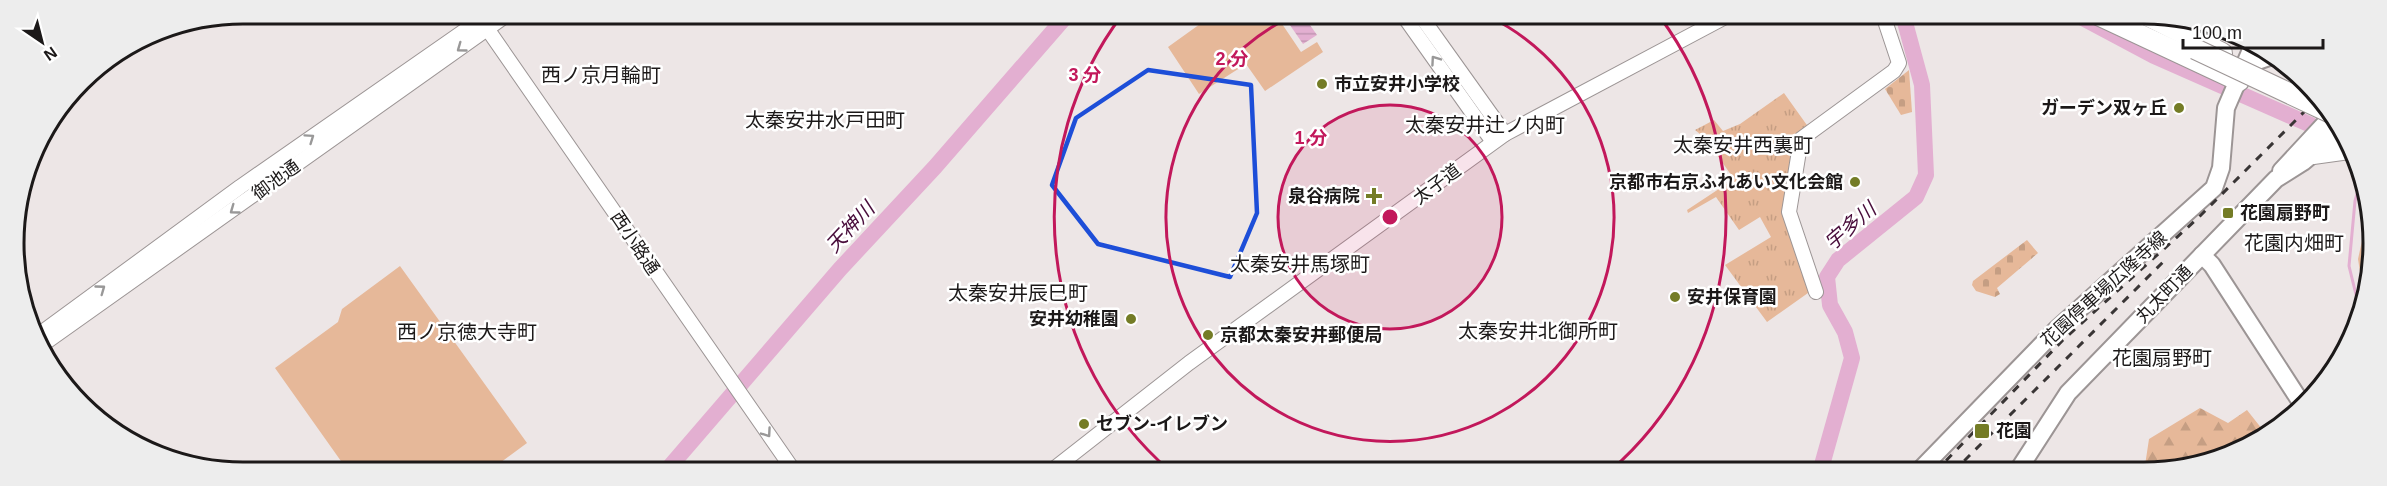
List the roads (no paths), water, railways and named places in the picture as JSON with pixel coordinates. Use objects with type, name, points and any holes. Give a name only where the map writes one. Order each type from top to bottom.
[{"type":"highway","points":[[2117,24],[2238,83]]},
{"type":"highway","points":[[2142,24],[2314,106]]},
{"type":"highway","points":[[2158,24],[2238,83]]},
{"type":"highway","points":[[2313,154],[2342,150]]},
{"type":"main road","name":"花園停車場広隆寺線","points":[[1928,462],[2056,330],[2214,188],[2219,178],[2226,108],[2250,51]]},
{"type":"main road","points":[[2238,83],[2266,61]]},
{"type":"main road","name":"丸太町通","points":[[2023,462],[2068,393],[2276,179],[2293,156],[2326,121]]},
{"type":"main road","points":[[2293,156],[2331,129]]},
{"type":"main road","name":"丸太町通","points":[[2276,179],[2313,154],[2335,135]]},
{"type":"main road","points":[[2202,255],[2212,265],[2298,398]]},
{"type":"street","name":"御池通","points":[[43,332],[240,187],[477,24]]},
{"type":"street","name":"御池通","points":[[47,341],[477,24]]},
{"type":"street","name":"西小路通","points":[[487,24],[788,462]]},
{"type":"street","points":[[1410,24],[1499,138]]},
{"type":"street","points":[[1426,24],[1499,138]]},
{"type":"street","name":"太子道","points":[[1062,462],[1188,363],[1499,138],[1712,24]]},
{"type":"street","points":[[1816,292],[1789,213],[1801,139],[1894,71],[1899,63],[1886,24]]},
{"type":"waterway","name":"天神川","points":[[674,462],[840,269],[935,167],[1059,24]]},
{"type":"waterway","name":"宇多川","points":[[1823,462],[1852,358],[1845,332],[1830,305],[1827,277],[1838,260],[1916,197],[1926,175],[1922,85],[1905,24]]},
{"type":"waterway","points":[[2094,24],[2154,56],[2311,125]]},
{"type":"waterway","points":[[2357,193],[2349,266],[2357,297]]},
{"type":"railway","points":[[1945,462],[2063,340],[2197,219],[2313,103]]},
{"type":"railway","points":[[1963,462],[2167,258]]},
{"type":"place","name":"市立安井小学校","points":[[1322,84]]},
{"type":"place","name":"ガーデン双ヶ丘","points":[[2179,108]]},
{"type":"place","name":"京都市右京ふれあい文化会館","points":[[1855,182]]},
{"type":"place","name":"泉谷病院","points":[[1374,196]]},
{"type":"place","name":"花園扇野町","points":[[2228,213]]},
{"type":"place","name":"安井保育園","points":[[1675,297]]},
{"type":"place","name":"安井幼稚園","points":[[1131,319]]},
{"type":"place","name":"京都太秦安井郵便局","points":[[1208,335]]},
{"type":"place","name":"セブン-イレブン","points":[[1084,424]]},
{"type":"place","name":"花園","points":[[1982,431]]},
{"type":"district","name":"西ノ京月輪町","points":[[601,75]]},
{"type":"district","name":"太秦安井水戸田町","points":[[825,120]]},
{"type":"district","name":"太秦安井辻ノ内町","points":[[1485,125]]},
{"type":"district","name":"太秦安井西裏町","points":[[1743,145]]},
{"type":"district","name":"花園内畑町","points":[[2294,243]]},
{"type":"district","name":"太秦安井馬塚町","points":[[1300,264]]},
{"type":"district","name":"太秦安井辰巳町","points":[[1018,293]]},
{"type":"district","name":"太秦安井北御所町","points":[[1538,331]]},
{"type":"district","name":"西ノ京徳大寺町","points":[[467,332]]},
{"type":"district","name":"花園扇野町","points":[[2162,358]]}]
